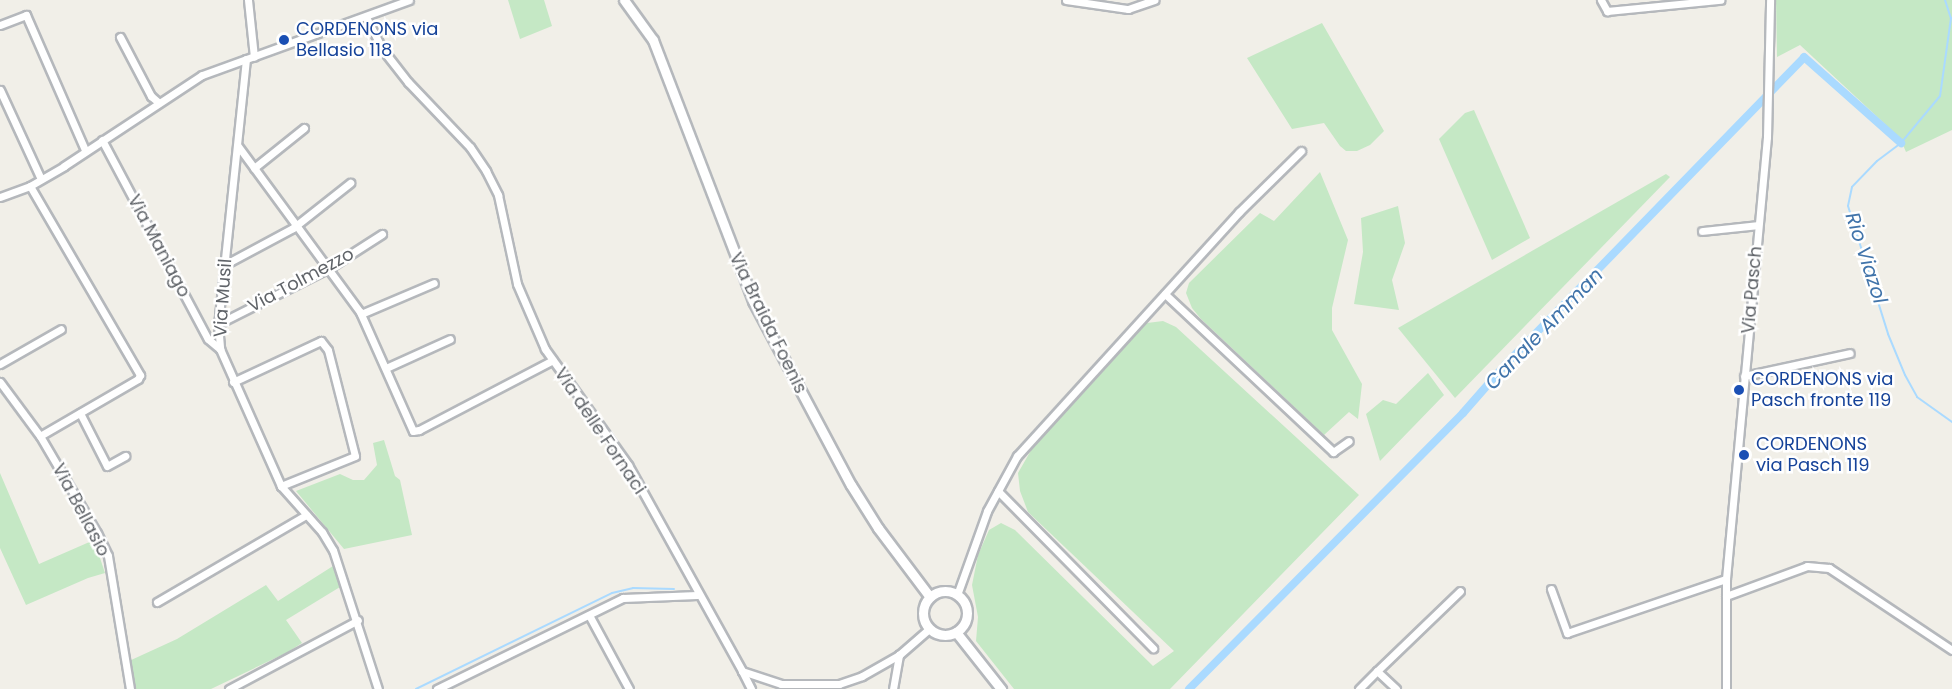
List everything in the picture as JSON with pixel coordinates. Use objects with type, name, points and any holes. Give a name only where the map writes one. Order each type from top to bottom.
[{"type":"street","points":[[248,0],[250,58]]},
{"type":"street","points":[[0,197],[30,186],[202,75],[409,0]]},
{"type":"street","name":"Via Braida Foenis","points":[[624,0],[653,40],[734,257],[753,301],[851,485],[878,528],[930,597]]},
{"type":"street","points":[[1066,0],[1128,9],[1154,0]]},
{"type":"street","points":[[1601,2],[1607,11],[1720,0]]},
{"type":"street","name":"Via Pasch","points":[[1726,689],[1726,579],[1768,111],[1770,0]]},
{"type":"street","points":[[0,25],[26,15],[85,150]]},
{"type":"street","name":"Via delle Fornaci","points":[[366,17],[383,50],[408,82],[470,147],[486,171],[498,195],[517,284],[553,360],[628,465],[697,595],[751,689]]},
{"type":"street","points":[[120,37],[151,96],[158,102]]},
{"type":"street","name":"Via Musil","points":[[250,58],[224,265],[218,324],[220,349],[281,486],[333,550],[358,620],[378,689]]},
{"type":"street","points":[[0,90],[41,179]]},
{"type":"street","points":[[254,168],[304,128]]},
{"type":"street","name":"Via Maniago","points":[[102,140],[208,339],[220,349]]},
{"type":"street","points":[[238,146],[361,314],[413,431],[419,430],[553,360]]},
{"type":"street","points":[[957,595],[987,512],[1017,456],[1239,212],[1301,151]]},
{"type":"street","points":[[224,265],[297,225],[350,183]]},
{"type":"street","points":[[30,186],[140,375],[138,379],[40,436]]},
{"type":"street","points":[[1702,231],[1758,225]]},
{"type":"street","name":"Via Tolmezzo","points":[[218,324],[329,268],[382,234]]},
{"type":"street","points":[[361,314],[434,283]]},
{"type":"street","points":[[1165,294],[1333,452],[1349,441]]},
{"type":"street","points":[[0,364],[61,329]]},
{"type":"street","points":[[386,368],[450,339]]},
{"type":"street","points":[[233,382],[321,340],[328,350],[355,456],[281,486]]},
{"type":"street","points":[[1744,376],[1850,353]]},
{"type":"street","name":"Via Bellasio","points":[[0,382],[40,436],[108,556],[130,689]]},
{"type":"street","points":[[80,413],[107,466],[125,456]]},
{"type":"street","points":[[998,491],[1153,648]]},
{"type":"street","points":[[157,602],[306,515]]},
{"type":"street","points":[[1726,596],[1800,568],[1818,566],[1829,568],[1952,650]]},
{"type":"street","points":[[1551,590],[1567,633],[1726,579]]},
{"type":"street","points":[[1359,689],[1460,591]]},
{"type":"street","points":[[942,592],[957,595],[966,612],[964,623],[956,632],[942,635],[929,629],[923,610],[930,597],[942,592]]},
{"type":"street","points":[[437,689],[623,598],[697,595]]},
{"type":"street","points":[[589,615],[629,689]]},
{"type":"street","points":[[229,689],[358,620]]},
{"type":"street","points":[[742,671],[781,684],[839,684],[862,676],[899,655],[929,629]]},
{"type":"street","points":[[956,632],[1001,689]]},
{"type":"street","points":[[893,689],[899,655]]},
{"type":"street","points":[[1377,670],[1396,689]]},
{"type":"green space","points":[[508,0],[544,0],[552,26],[520,39]]},
{"type":"green space","points":[[1776,0],[1952,0],[1952,130],[1906,152],[1900,138],[1800,45],[1777,57]]},
{"type":"green space","points":[[1322,23],[1384,131],[1370,145],[1357,151],[1346,151],[1340,146],[1324,123],[1292,129],[1247,58]]},
{"type":"green space","points":[[1474,110],[1530,238],[1492,260],[1439,139],[1465,113]]},
{"type":"green space","points":[[1320,172],[1348,240],[1332,308],[1332,330],[1362,384],[1358,419],[1349,412],[1324,435],[1201,319],[1192,308],[1186,293],[1189,283],[1260,213],[1274,221]]},
{"type":"green space","points":[[1666,174],[1670,177],[1455,398],[1398,328]]},
{"type":"green space","points":[[1398,206],[1405,243],[1392,280],[1399,310],[1354,304],[1363,252],[1361,218]]},
{"type":"green space","points":[[1163,321],[1176,327],[1359,495],[1170,689],[1014,689],[976,641],[978,617],[972,585],[978,555],[989,530],[1001,523],[1015,530],[1153,666],[1174,651],[1028,512],[1020,491],[1018,473],[1045,426],[1147,323]]},
{"type":"green space","points":[[1428,373],[1444,395],[1380,461],[1366,414],[1383,400],[1396,404]]},
{"type":"green space","points":[[384,440],[395,476],[400,480],[412,535],[344,549],[296,491],[340,474],[353,480],[364,480],[377,465],[373,443]]},
{"type":"green space","points":[[0,473],[39,564],[94,540],[105,573],[26,605],[0,548]]},
{"type":"green space","points":[[333,566],[340,587],[286,620],[302,643],[288,652],[211,689],[134,689],[129,661],[177,639],[266,585],[278,601]]},
{"type":"waterway","name":"Rio Viazol","points":[[1945,0],[1951,18],[1940,96],[1901,143],[1877,161],[1852,187],[1848,206],[1888,334],[1905,375],[1917,397],[1952,422]]},
{"type":"waterway","name":"Canale Amman","points":[[1189,689],[1463,413],[1505,365],[1804,57],[1901,143]]},
{"type":"waterway","points":[[416,689],[612,593],[633,588],[674,589]]},
{"type":"place","name":"CORDENONS via Bellasio 118","points":[[284,40]]},
{"type":"place","name":"CORDENONS via Pasch fronte 119","points":[[1739,390]]},
{"type":"place","name":"CORDENONS via Pasch 119","points":[[1744,455]]}]
